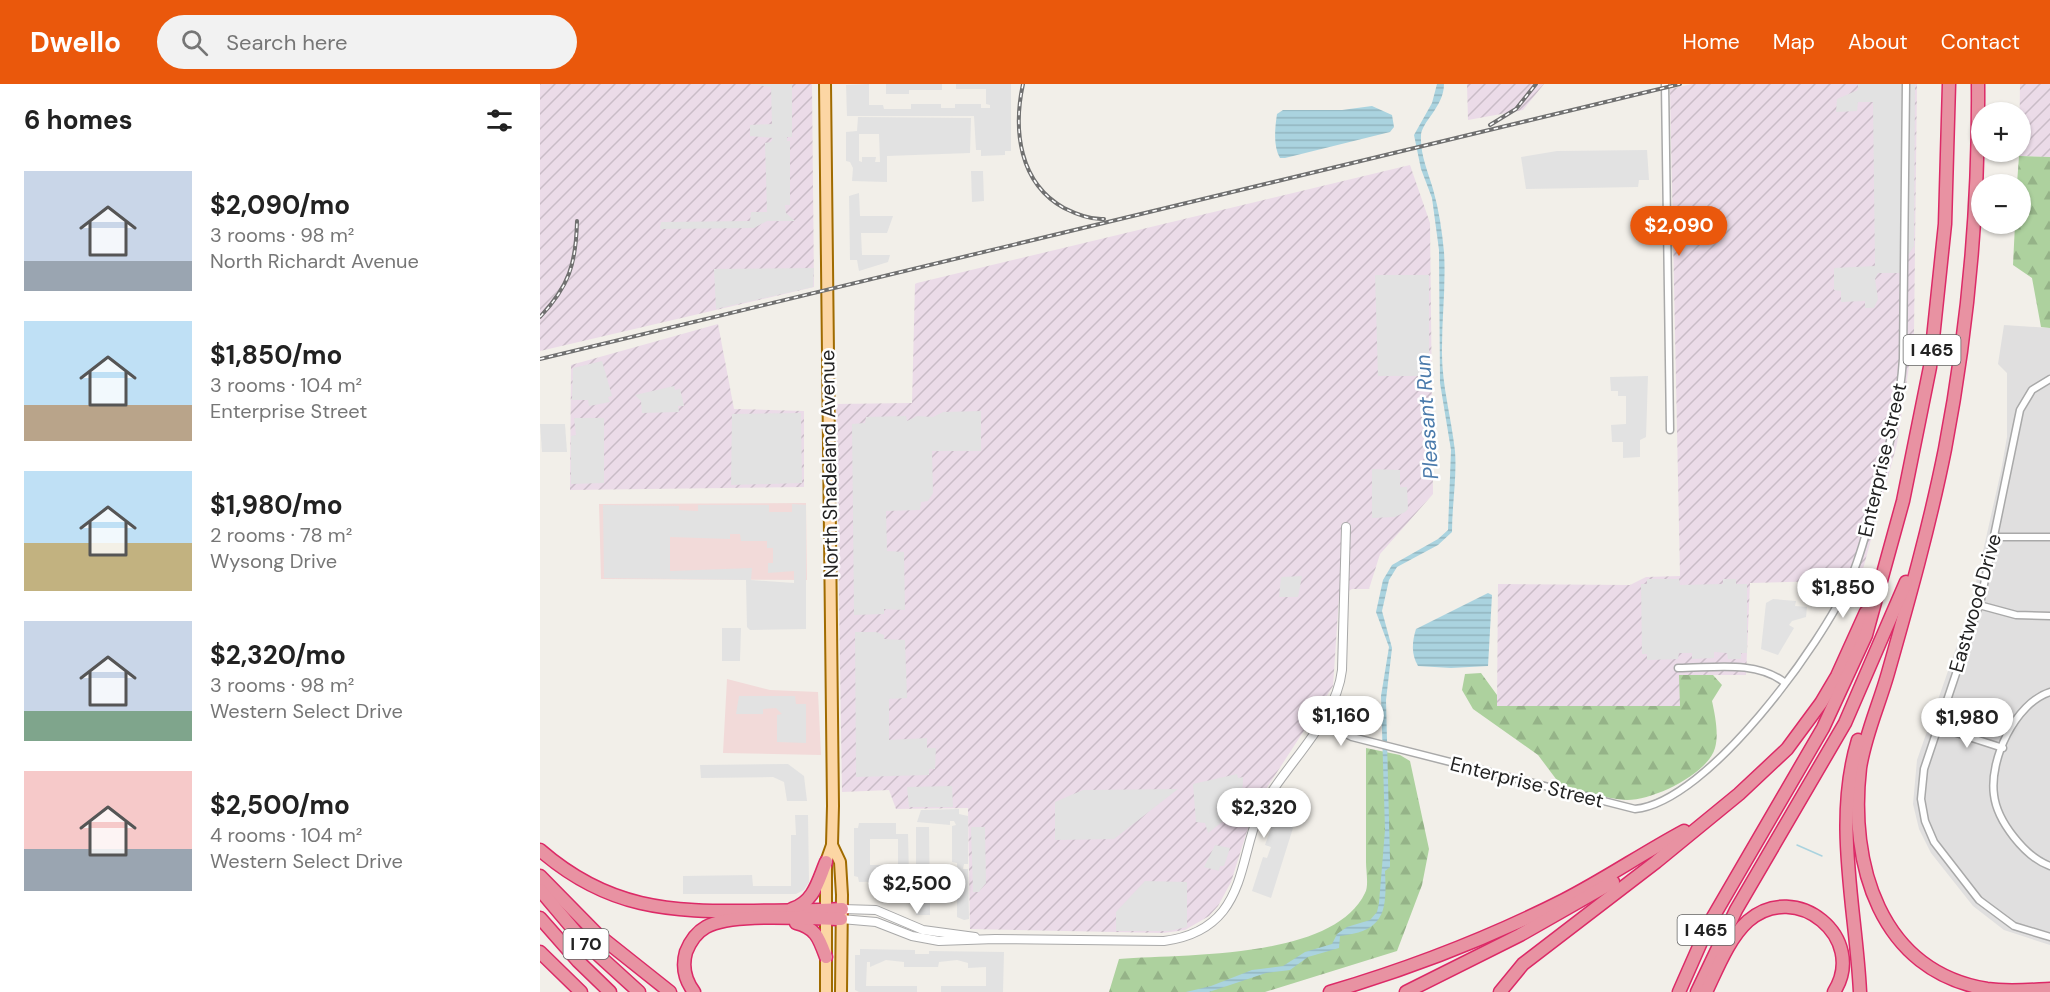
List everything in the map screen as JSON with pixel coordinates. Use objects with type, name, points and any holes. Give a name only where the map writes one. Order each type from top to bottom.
[{"type":"highway","name":"I 465","points":[[1678,992],[1714,915],[1828,718],[1866,635],[1913,458],[1934,340],[1946,224],[1949,84]]},
{"type":"highway","name":"I 465","points":[[1697,992],[1736,910],[1845,723],[1921,549],[1945,449],[1966,313],[1976,192],[1978,84]]},
{"type":"highway","points":[[1921,549],[1887,676],[1867,733],[1860,775],[1861,845],[1872,896],[1887,925],[1900,941],[1914,954],[1948,976],[1986,988],[2050,988]]},
{"type":"highway","points":[[1500,992],[1523,964],[1676,844],[1771,765],[1803,728],[1837,676],[1880,584]]},
{"type":"highway","points":[[1860,992],[1846,827],[1848,792],[1861,731],[1903,619]]},
{"type":"highway","points":[[1330,992],[1412,966],[1516,923],[1588,887],[1706,819]]},
{"type":"highway","points":[[1406,992],[1551,918],[1676,844]]},
{"type":"highway","points":[[540,850],[575,876],[624,899],[665,909],[782,915],[814,931],[826,957]]},
{"type":"highway","points":[[782,915],[808,901],[826,861]]},
{"type":"highway","points":[[540,876],[602,939],[670,992]]},
{"type":"highway","name":"I 70","points":[[540,890],[590,948],[639,992]]},
{"type":"highway","points":[[1706,992],[1744,925],[1764,911],[1784,906],[1810,910],[1822,918],[1834,933],[1841,951],[1842,965],[1839,982],[1834,992]]},
{"type":"highway","points":[[694,992],[686,977],[685,958],[690,944],[702,930],[726,920],[782,915],[841,914]]},
{"type":"highway","name":"I 70","points":[[540,918],[578,961],[610,992]]},
{"type":"highway","points":[[540,952],[581,992]]},
{"type":"main road","name":"North Shadeland Avenue","points":[[825,84],[832,845],[826,861],[826,992]]},
{"type":"main road","name":"North Shadeland Avenue","points":[[832,845],[840,862],[841,992]]},
{"type":"street","points":[[1665,84],[1670,429]]},
{"type":"street","name":"Enterprise Street","points":[[1320,722],[1346,736],[1396,749],[1620,806],[1648,807],[1673,795],[1714,763],[1755,722],[1827,623],[1850,580],[1866,536],[1895,419],[1903,353],[1906,84]]},
{"type":"street","name":"Eastwood Drive","points":[[2050,379],[2034,388],[2024,399],[2019,412],[1995,537],[1979,605],[1921,785],[1922,810],[1931,837],[1986,907],[2018,928],[2050,938]]},
{"type":"street","points":[[841,914],[876,922],[927,940],[961,942],[995,939],[1164,941],[1186,937],[1207,926],[1224,910],[1234,892],[1263,807],[1335,696],[1342,673],[1346,527]]},
{"type":"street","points":[[1995,537],[2050,537]]},
{"type":"street","points":[[1979,605],[2016,615],[2050,616]]},
{"type":"street","points":[[1678,668],[1754,668],[1770,672],[1784,682]]},
{"type":"street","points":[[2050,692],[2035,698],[2020,711],[2012,725],[1994,777],[1997,808],[2027,850],[2050,866]]},
{"type":"street","points":[[1938,727],[2003,748]]},
{"type":"street","points":[[841,914],[871,909],[923,930],[995,939]]},
{"type":"shaded area","points":[[540,84],[812,84],[814,287],[540,351]]},
{"type":"shaded area","points":[[750,84],[792,84],[792,137],[787,137],[787,141],[790,141],[790,205],[785,205],[786,213],[795,221],[767,221],[754,228],[660,229],[661,222],[750,221],[751,212],[767,212],[765,143],[771,142],[773,138],[750,136],[750,125],[772,124],[771,87]]},
{"type":"shaded area","points":[[869,84],[869,105],[883,105],[884,109],[911,109],[911,104],[941,104],[941,108],[955,108],[955,104],[981,104],[981,108],[990,108],[990,105],[986,104],[986,89],[956,89],[956,84],[1011,84],[1011,151],[1005,151],[1005,155],[981,156],[981,150],[976,150],[974,116],[847,116],[846,85]]},
{"type":"shaded area","points":[[886,84],[942,84],[942,90],[909,90],[909,94],[886,94]]},
{"type":"shaded area","points":[[1467,84],[1544,84],[1523,110],[1468,120]]},
{"type":"shaded area","points":[[1692,84],[1917,84],[1914,334],[1897,444],[1860,580],[1750,583],[1746,675],[1680,675],[1680,706],[1497,706],[1498,584],[1630,585],[1646,577],[1680,576],[1670,89]]},
{"type":"shaded area","points":[[1858,84],[1915,84],[1914,246],[1908,255],[1908,273],[1878,273],[1875,279],[1878,299],[1874,308],[1865,308],[1865,301],[1841,302],[1841,291],[1834,290],[1834,268],[1875,266],[1873,102],[1858,102],[1857,111],[1836,112],[1837,99],[1858,90]]},
{"type":"shaded area","points":[[2020,84],[2050,84],[2050,157],[2031,156],[2031,102],[2020,102]]},
{"type":"shaded area","points":[[858,117],[971,118],[970,153],[887,156],[887,182],[852,181],[853,168],[850,162],[846,161],[846,132],[857,131]],"holes":[[[859,134],[879,134],[880,162],[875,162],[876,157],[862,157],[862,162],[859,161]]]},
{"type":"shaded area","points":[[1647,150],[1649,180],[1639,180],[1638,187],[1526,189],[1521,157],[1557,151]]},
{"type":"shaded area","points":[[1410,165],[1430,223],[1433,494],[1380,554],[1369,589],[1352,589],[1339,597],[1333,686],[1255,806],[1231,882],[1218,906],[1209,916],[1185,930],[1163,933],[970,929],[968,808],[896,809],[889,790],[842,792],[836,404],[912,403],[915,284],[917,283]]},
{"type":"shaded area","points":[[971,171],[983,171],[984,201],[972,202]]},
{"type":"shaded area","points":[[859,193],[860,216],[893,216],[887,233],[861,233],[862,255],[890,255],[888,262],[859,271],[857,260],[850,260],[849,196]]},
{"type":"shaded area","points":[[814,268],[813,287],[716,309],[714,269]]},
{"type":"shaded area","points":[[1375,275],[1429,275],[1429,376],[1378,376]]},
{"type":"shaded area","points":[[718,324],[734,409],[804,411],[804,487],[570,490],[571,365]]},
{"type":"shaded area","points":[[2004,325],[2050,328],[2050,945],[2004,930],[1973,906],[1931,853],[1919,829],[1913,804],[1917,760],[1971,605],[2001,471],[2007,437],[2007,373],[1998,364]]},
{"type":"shaded area","points":[[602,361],[612,396],[608,397],[610,402],[589,406],[588,400],[572,400],[573,368]]},
{"type":"shaded area","points":[[1648,376],[1646,437],[1640,440],[1640,457],[1623,458],[1623,442],[1612,442],[1611,425],[1626,424],[1626,396],[1618,396],[1618,391],[1611,391],[1610,377]]},
{"type":"shaded area","points":[[674,386],[675,390],[680,389],[684,406],[678,406],[679,412],[642,413],[641,401],[635,395]]},
{"type":"shaded area","points":[[981,411],[981,451],[932,451],[933,493],[928,501],[921,502],[920,510],[886,511],[887,551],[904,552],[905,610],[884,609],[884,614],[854,615],[852,424],[865,423],[866,417],[906,416],[907,421],[917,416],[933,417],[943,412]]},
{"type":"shaded area","points":[[801,413],[802,483],[731,485],[732,414]]},
{"type":"shaded area","points":[[574,418],[604,418],[604,483],[571,484],[571,436],[576,435]]},
{"type":"shaded area","points":[[540,424],[565,424],[567,452],[542,452]]},
{"type":"shaded area","points":[[1372,469],[1400,470],[1400,487],[1407,487],[1408,509],[1405,512],[1395,517],[1372,518]]},
{"type":"shaded area","points":[[806,503],[807,580],[601,579],[599,504]]},
{"type":"shaded area","points":[[792,504],[806,505],[806,629],[750,630],[747,627],[746,580],[604,578],[603,505],[679,506],[679,510],[698,511],[698,505],[769,505],[769,512],[792,512]],"holes":[[[730,534],[740,534],[741,541],[767,541],[767,548],[773,548],[773,563],[768,563],[768,573],[794,571],[794,583],[751,580],[752,568],[670,571],[670,537],[730,539]]]},
{"type":"shaded area","points":[[1302,576],[1298,597],[1279,597],[1281,577]]},
{"type":"shaded area","points":[[1647,579],[1679,579],[1680,585],[1723,584],[1723,579],[1736,579],[1736,584],[1747,584],[1747,653],[1741,653],[1741,659],[1728,659],[1727,653],[1714,652],[1714,658],[1692,659],[1692,653],[1679,653],[1678,659],[1647,660],[1647,654],[1642,654],[1641,584],[1647,584]]},
{"type":"shaded area","points":[[1773,599],[1796,601],[1795,606],[1807,607],[1806,617],[1792,621],[1789,625],[1794,628],[1778,655],[1761,649],[1766,603]]},
{"type":"shaded area","points":[[722,628],[741,628],[740,661],[722,661]]},
{"type":"shaded area","points":[[855,632],[876,632],[884,635],[884,639],[905,640],[907,698],[889,699],[889,740],[927,738],[927,748],[936,748],[935,769],[929,769],[929,775],[856,777]]},
{"type":"shaded area","points":[[727,679],[770,690],[818,692],[821,755],[723,753]]},
{"type":"shaded area","points":[[739,696],[795,696],[796,704],[806,704],[806,743],[777,742],[777,715],[782,714],[776,708],[763,709],[763,714],[736,714]]},
{"type":"shaded area","points":[[788,764],[804,776],[807,801],[787,801],[784,782],[773,777],[701,778],[700,765]]},
{"type":"shaded area","points":[[1237,774],[1238,778],[1243,777],[1241,799],[1226,819],[1208,833],[1205,823],[1196,822],[1193,784]]},
{"type":"shaded area","points":[[952,786],[953,807],[909,807],[907,787]]},
{"type":"shaded area","points":[[1178,789],[1114,839],[1055,840],[1055,802],[1083,790]]},
{"type":"shaded area","points":[[959,809],[959,814],[968,816],[968,864],[964,864],[963,869],[968,869],[969,919],[964,920],[957,917],[957,863],[952,862],[952,826],[956,825],[954,821],[950,821],[950,825],[917,822],[921,810]]},
{"type":"shaded area","points":[[795,815],[808,815],[809,882],[804,890],[796,894],[683,894],[683,876],[752,875],[753,886],[791,886],[791,835],[796,835]]},
{"type":"shaded area","points":[[1275,817],[1285,819],[1293,828],[1271,898],[1252,891],[1263,857],[1267,858],[1271,847],[1265,845]]},
{"type":"shaded area","points":[[859,823],[896,823],[896,834],[908,834],[909,875],[897,881],[859,882],[858,877],[854,876],[854,828],[858,828]],"holes":[[[870,839],[898,839],[898,865],[870,865]]]},
{"type":"shaded area","points":[[916,827],[929,827],[930,915],[916,915]]},
{"type":"shaded area","points":[[971,827],[985,827],[986,883],[979,892],[973,892]]},
{"type":"shaded area","points":[[1215,845],[1230,848],[1224,866],[1220,866],[1219,871],[1204,867]]},
{"type":"shaded area","points":[[1145,881],[1187,882],[1187,927],[1169,931],[1116,931],[1116,912]]},
{"type":"shaded area","points":[[860,949],[915,950],[915,954],[929,954],[929,951],[1004,952],[1003,992],[941,992],[941,986],[986,986],[986,967],[968,968],[968,963],[957,960],[939,962],[938,967],[904,967],[904,962],[886,960],[870,967],[870,962],[867,962],[866,986],[917,986],[917,992],[859,992],[855,990],[855,955],[860,955]]},
{"type":"green space","points":[[2031,156],[2050,157],[2050,328],[2041,327],[2032,278],[2013,265],[2015,234],[2031,234],[2031,174],[2018,174],[2019,162],[2031,162]]},
{"type":"green space","points":[[1481,673],[1497,695],[1497,706],[1680,706],[1679,675],[1713,675],[1722,685],[1712,701],[1717,731],[1715,748],[1710,758],[1691,776],[1650,796],[1626,800],[1602,797],[1562,787],[1538,755],[1473,709],[1462,690],[1465,674]]},
{"type":"green space","points":[[1366,748],[1400,755],[1410,761],[1429,849],[1422,885],[1397,951],[1265,992],[1109,992],[1119,959],[1217,954],[1254,949],[1290,942],[1322,931],[1348,915],[1365,893],[1367,886]]},
{"type":"water","name":"Pleasant Run","points":[[1437,84],[1444,84],[1443,92],[1437,107],[1422,131],[1421,143],[1437,205],[1444,252],[1442,360],[1455,451],[1452,532],[1438,545],[1397,567],[1389,580],[1382,611],[1392,648],[1386,700],[1390,867],[1385,871],[1384,908],[1375,924],[1355,933],[1340,936],[1339,948],[1308,957],[1290,970],[1266,973],[1209,992],[1186,992],[1211,986],[1252,970],[1283,966],[1305,952],[1332,944],[1337,934],[1347,927],[1370,920],[1377,912],[1385,830],[1381,696],[1389,647],[1376,612],[1383,580],[1392,565],[1438,539],[1448,530],[1451,450],[1440,383],[1439,250],[1432,198],[1421,169],[1414,135],[1432,103]]},
{"type":"water","points":[[1372,106],[1392,115],[1394,127],[1390,132],[1280,158],[1276,148],[1275,130],[1277,114],[1283,110],[1342,110]]},
{"type":"water","points":[[1488,593],[1492,595],[1488,666],[1451,668],[1418,666],[1413,648],[1416,629]]},
{"type":"waterway","points":[[1797,845],[1822,856]]},
{"type":"railway","points":[[1023,84],[1019,119],[1020,137],[1023,154],[1037,185],[1064,208],[1088,218],[1104,219]]},
{"type":"railway","points":[[1490,125],[1516,109],[1536,84]]},
{"type":"railway","points":[[540,359],[1680,84]]},
{"type":"railway","points":[[540,317],[558,295],[569,274],[575,250],[577,221]]}]
